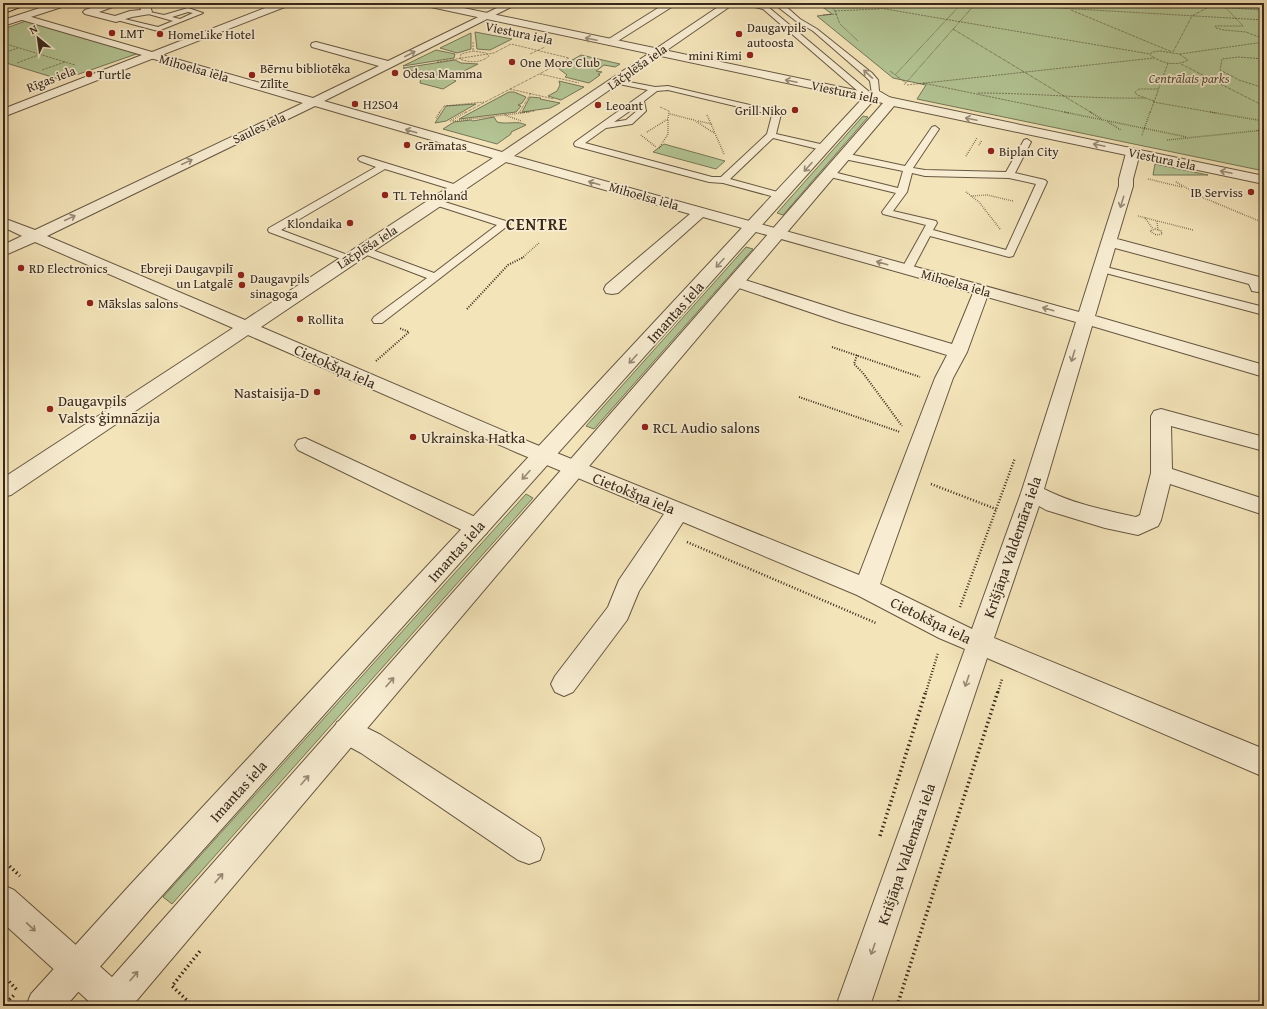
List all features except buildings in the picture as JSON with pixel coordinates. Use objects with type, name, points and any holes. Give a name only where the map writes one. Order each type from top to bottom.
[{"type":"street","points":[[3,23],[65,3]]},
{"type":"street","name":"Rīgas iela","points":[[3,113],[287,3]]},
{"type":"street","name":"Viestura iela","points":[[426,3],[875,100],[1264,180]]},
{"type":"street","name":"Saules iela","points":[[3,251],[389,65],[514,3]]},
{"type":"street","points":[[609,42],[673,3]]},
{"type":"street","name":"Lāčplēša iela","points":[[3,489],[457,188],[730,3]]},
{"type":"street","points":[[112,4],[88,12],[116,19],[146,8]]},
{"type":"street","name":"Mihoelsa iela","points":[[25,18],[503,157],[982,290],[1264,371]]},
{"type":"street","name":"Viestura iela","points":[[472,23],[646,60],[875,100],[1027,142],[1134,153]]},
{"type":"street","points":[[316,45],[389,65]]},
{"type":"street","name":"Imantas iela","points":[[43,1006],[782,196],[835,152],[875,100]]},
{"type":"street","name":"Imantas iela","points":[[113,1004],[829,174],[835,152]]},
{"type":"street","name":"Krišjāņa Valdemāra iela","points":[[853,1006],[1032,493],[1085,319],[1102,269],[1134,153]]},
{"type":"street","points":[[612,289],[693,220],[700,212]]},
{"type":"street","name":"Cietokšņa iela","points":[[3,222],[544,456],[866,588],[948,630],[979,644],[1264,763]]},
{"type":"street","points":[[1110,242],[1257,281],[1258,287]]},
{"type":"street","points":[[736,282],[845,318],[958,352]]},
{"type":"street","points":[[866,588],[915,437],[935,401],[944,378],[958,352],[982,290]]},
{"type":"street","points":[[1032,493],[1054,504],[1105,519],[1138,526],[1150,520],[1162,473],[1161,416],[1264,444]]},
{"type":"street","points":[[305,444],[478,528]]},
{"type":"street","points":[[1162,473],[1264,507]]},
{"type":"street","points":[[564,684],[618,613],[628,587],[678,511]]},
{"type":"street","points":[[347,731],[371,744],[529,849]]},
{"type":"street","points":[[3,901],[77,968],[113,1004]]},
{"type":"lane","points":[[741,3],[765,8],[875,100]]},
{"type":"lane","points":[[779,3],[780,6],[798,20],[815,30],[874,80],[875,100]]},
{"type":"lane","points":[[146,8],[163,17],[180,21]]},
{"type":"lane","points":[[116,19],[158,29],[200,13],[188,10],[163,17]]},
{"type":"lane","points":[[782,22],[798,20]]},
{"type":"lane","points":[[617,81],[655,89],[668,88],[777,114],[771,135],[723,180]]},
{"type":"lane","points":[[655,89],[578,144],[712,180],[723,180],[782,196]]},
{"type":"lane","points":[[603,127],[629,122],[642,111],[640,100]]},
{"type":"lane","points":[[907,270],[932,223],[887,212],[902,192],[908,169],[935,130]]},
{"type":"lane","points":[[771,135],[925,173],[1009,175],[1042,182],[1009,254],[927,232]]},
{"type":"lane","points":[[1009,175],[1027,142]]},
{"type":"lane","points":[[363,159],[457,188]]},
{"type":"lane","points":[[349,259],[273,230],[384,166]]},
{"type":"lane","points":[[829,174],[902,192]]},
{"type":"lane","points":[[378,320],[505,224],[435,202]]},
{"type":"lane","points":[[363,250],[435,277]]},
{"type":"lane","points":[[1102,269],[1264,311]]},
{"type":"path","points":[[829,3],[837,14]]},
{"type":"path","points":[[850,3],[1150,54],[1160,51],[1172,52]]},
{"type":"path","points":[[836,11],[882,9],[923,3]]},
{"type":"path","points":[[895,75],[962,3]]},
{"type":"path","points":[[875,100],[954,29],[975,3],[1264,20]]},
{"type":"path","points":[[1056,3],[1172,52],[1185,56],[1188,60],[1181,64]]},
{"type":"path","points":[[1142,3],[1264,10]]},
{"type":"path","points":[[1172,52],[1192,16],[1217,3],[1226,8],[1243,26],[1219,25],[1215,27],[1226,31],[1249,33],[1264,39]]},
{"type":"path","points":[[954,29],[1125,133]]},
{"type":"path","points":[[1180,54],[1264,42]]},
{"type":"path","points":[[3,43],[105,73]]},
{"type":"path","points":[[431,63],[494,53],[511,44],[569,58],[540,74],[509,88],[450,122],[579,106]]},
{"type":"path","points":[[3,53],[18,47]]},
{"type":"path","points":[[530,54],[543,48]]},
{"type":"path","points":[[460,59],[461,54],[469,52],[478,51],[488,54]]},
{"type":"path","points":[[17,63],[41,54]]},
{"type":"path","points":[[460,59],[471,62],[481,61],[488,58],[488,54]]},
{"type":"path","points":[[1150,54],[1154,58],[1168,63],[1181,64],[1264,106]]},
{"type":"path","points":[[1263,59],[1229,57],[1222,59],[1220,70],[1239,80],[1264,88]]},
{"type":"path","points":[[875,100],[923,83],[1154,58]]},
{"type":"path","points":[[42,70],[65,61]]},
{"type":"path","points":[[1134,153],[1168,63]]},
{"type":"path","points":[[540,74],[605,89]]},
{"type":"path","points":[[923,83],[1187,137]]},
{"type":"path","points":[[509,88],[531,93],[519,113]]},
{"type":"path","points":[[1158,89],[1139,89],[1135,92],[1137,95],[1154,101],[1264,122]]},
{"type":"path","points":[[972,93],[1024,93],[1107,99],[1145,98]]},
{"type":"path","points":[[702,96],[704,109],[712,124],[714,134],[729,162],[737,167]]},
{"type":"path","points":[[436,118],[444,106],[484,102]]},
{"type":"path","points":[[670,114],[712,124]]},
{"type":"path","points":[[636,116],[642,135],[653,143],[657,150],[664,142],[668,134],[668,119]]},
{"type":"path","points":[[694,120],[714,134]]},
{"type":"path","points":[[1258,130],[1263,135],[1262,141],[1264,145]]},
{"type":"path","points":[[1166,140],[1264,130]]},
{"type":"path","points":[[962,161],[977,138]]},
{"type":"path","points":[[973,144],[979,144],[982,146]]},
{"type":"path","points":[[1148,179],[1186,188]]},
{"type":"path","points":[[1175,181],[1204,198],[1264,223]]},
{"type":"path","points":[[962,187],[970,196],[979,202],[996,225],[1015,241]]},
{"type":"path","points":[[970,196],[987,195],[1032,205]]},
{"type":"path","points":[[1138,216],[1193,230]]},
{"type":"path","points":[[1144,218],[1153,229],[1158,230],[1162,234],[1152,233],[1150,230],[1153,229]]},
{"type":"path","points":[[1157,221],[1158,230]]},
{"type":"path","points":[[467,309],[508,265],[523,258],[539,243]]},
{"type":"path","points":[[357,376],[409,332],[378,320]]},
{"type":"path","points":[[832,347],[926,379],[935,401]]},
{"type":"path","points":[[857,355],[854,364],[915,437]]},
{"type":"path","points":[[799,397],[915,437]]},
{"type":"path","points":[[960,607],[1017,452]]},
{"type":"path","points":[[928,480],[933,486],[996,509]]},
{"type":"path","points":[[665,532],[881,626]]},
{"type":"path","points":[[879,839],[939,651]]},
{"type":"path","points":[[897,1006],[1003,677]]},
{"type":"path","points":[[3,975],[18,991],[3,1006]]},
{"type":"path","points":[[172,986],[193,1006]]},
{"type":"green space","name":"Centrālais parks","points":[[817,3],[1264,3],[1264,171],[917,99],[926,85],[893,78],[817,16],[832,14]]},
{"type":"green space","points":[[26,21],[139,53],[62,80],[3,62],[3,29]]},
{"type":"green space","points":[[475,32],[512,39],[490,50],[477,49]]},
{"type":"green space","points":[[471,33],[471,49],[457,53],[440,48]]},
{"type":"green space","points":[[436,50],[455,54],[454,58],[403,66]]},
{"type":"green space","points":[[581,55],[620,64],[615,67],[604,65],[596,71],[602,72],[598,74],[600,75],[589,83],[565,77],[567,75],[558,68]]},
{"type":"green space","points":[[455,60],[461,63],[478,64],[450,78],[456,81],[443,89],[420,83],[421,77],[417,75],[421,73],[403,68]]},
{"type":"green space","points":[[559,81],[584,87],[561,100],[548,96],[557,91],[560,85]]},
{"type":"green space","points":[[509,92],[514,92],[526,97],[522,103],[518,105],[521,106],[516,112],[459,119]]},
{"type":"green space","points":[[530,97],[560,103],[550,108],[522,112]]},
{"type":"green space","points":[[476,104],[446,121],[435,123],[446,106]]},
{"type":"green space","points":[[863,116],[868,117],[783,215],[777,213]]},
{"type":"green space","points":[[494,117],[497,122],[519,123],[526,125],[511,132],[511,134],[497,144],[443,129],[454,122],[473,121]]},
{"type":"green space","points":[[664,144],[725,161],[716,169],[653,152]]},
{"type":"green space","points":[[1155,164],[1208,175],[1153,175]]},
{"type":"green space","points":[[746,247],[753,249],[594,429],[586,426]]},
{"type":"green space","points":[[526,494],[533,498],[172,904],[163,897]]},
{"type":"tram line","points":[[3,14],[32,3]]},
{"type":"place","name":"LMT","points":[[112,33]]},
{"type":"place","name":"HomeLike Hotel","points":[[160,34]]},
{"type":"place","name":"Daugavpils autoosta","points":[[739,34]]},
{"type":"place","name":"mini Rimi","points":[[750,55]]},
{"type":"place","name":"One More Club","points":[[512,62]]},
{"type":"place","name":"Odesa Mamma","points":[[395,73]]},
{"type":"place","name":"Turtle","points":[[89,74]]},
{"type":"place","name":"Bērnu bibliotēka Zīlīte","points":[[252,75]]},
{"type":"place","name":"H2SO4","points":[[355,104]]},
{"type":"place","name":"Leoant","points":[[598,105]]},
{"type":"place","name":"Grill Niko","points":[[795,110]]},
{"type":"place","name":"Grāmatas","points":[[407,145]]},
{"type":"place","name":"Biplan City","points":[[991,151]]},
{"type":"place","name":"IB Serviss","points":[[1251,192]]},
{"type":"place","name":"TL Tehnoland","points":[[385,195]]},
{"type":"place","name":"Klondaika","points":[[350,223]]},
{"type":"place","name":"RD Electronics","points":[[21,268]]},
{"type":"place","name":"Ebreji Daugavpilī un Latgalē","points":[[241,275]]},
{"type":"place","name":"Daugavpils sinagoga","points":[[242,285]]},
{"type":"place","name":"Mākslas salons","points":[[90,303]]},
{"type":"place","name":"Rollita","points":[[300,319]]},
{"type":"place","name":"Nastaisija-D","points":[[317,392]]},
{"type":"place","name":"Daugavpils Valsts ģimnāzija","points":[[50,409]]},
{"type":"place","name":"RCL Audio salons","points":[[645,427]]},
{"type":"place","name":"Ukrainska Hatka","points":[[413,437]]},
{"type":"district","name":"CENTRE","points":[[537,224]]}]
